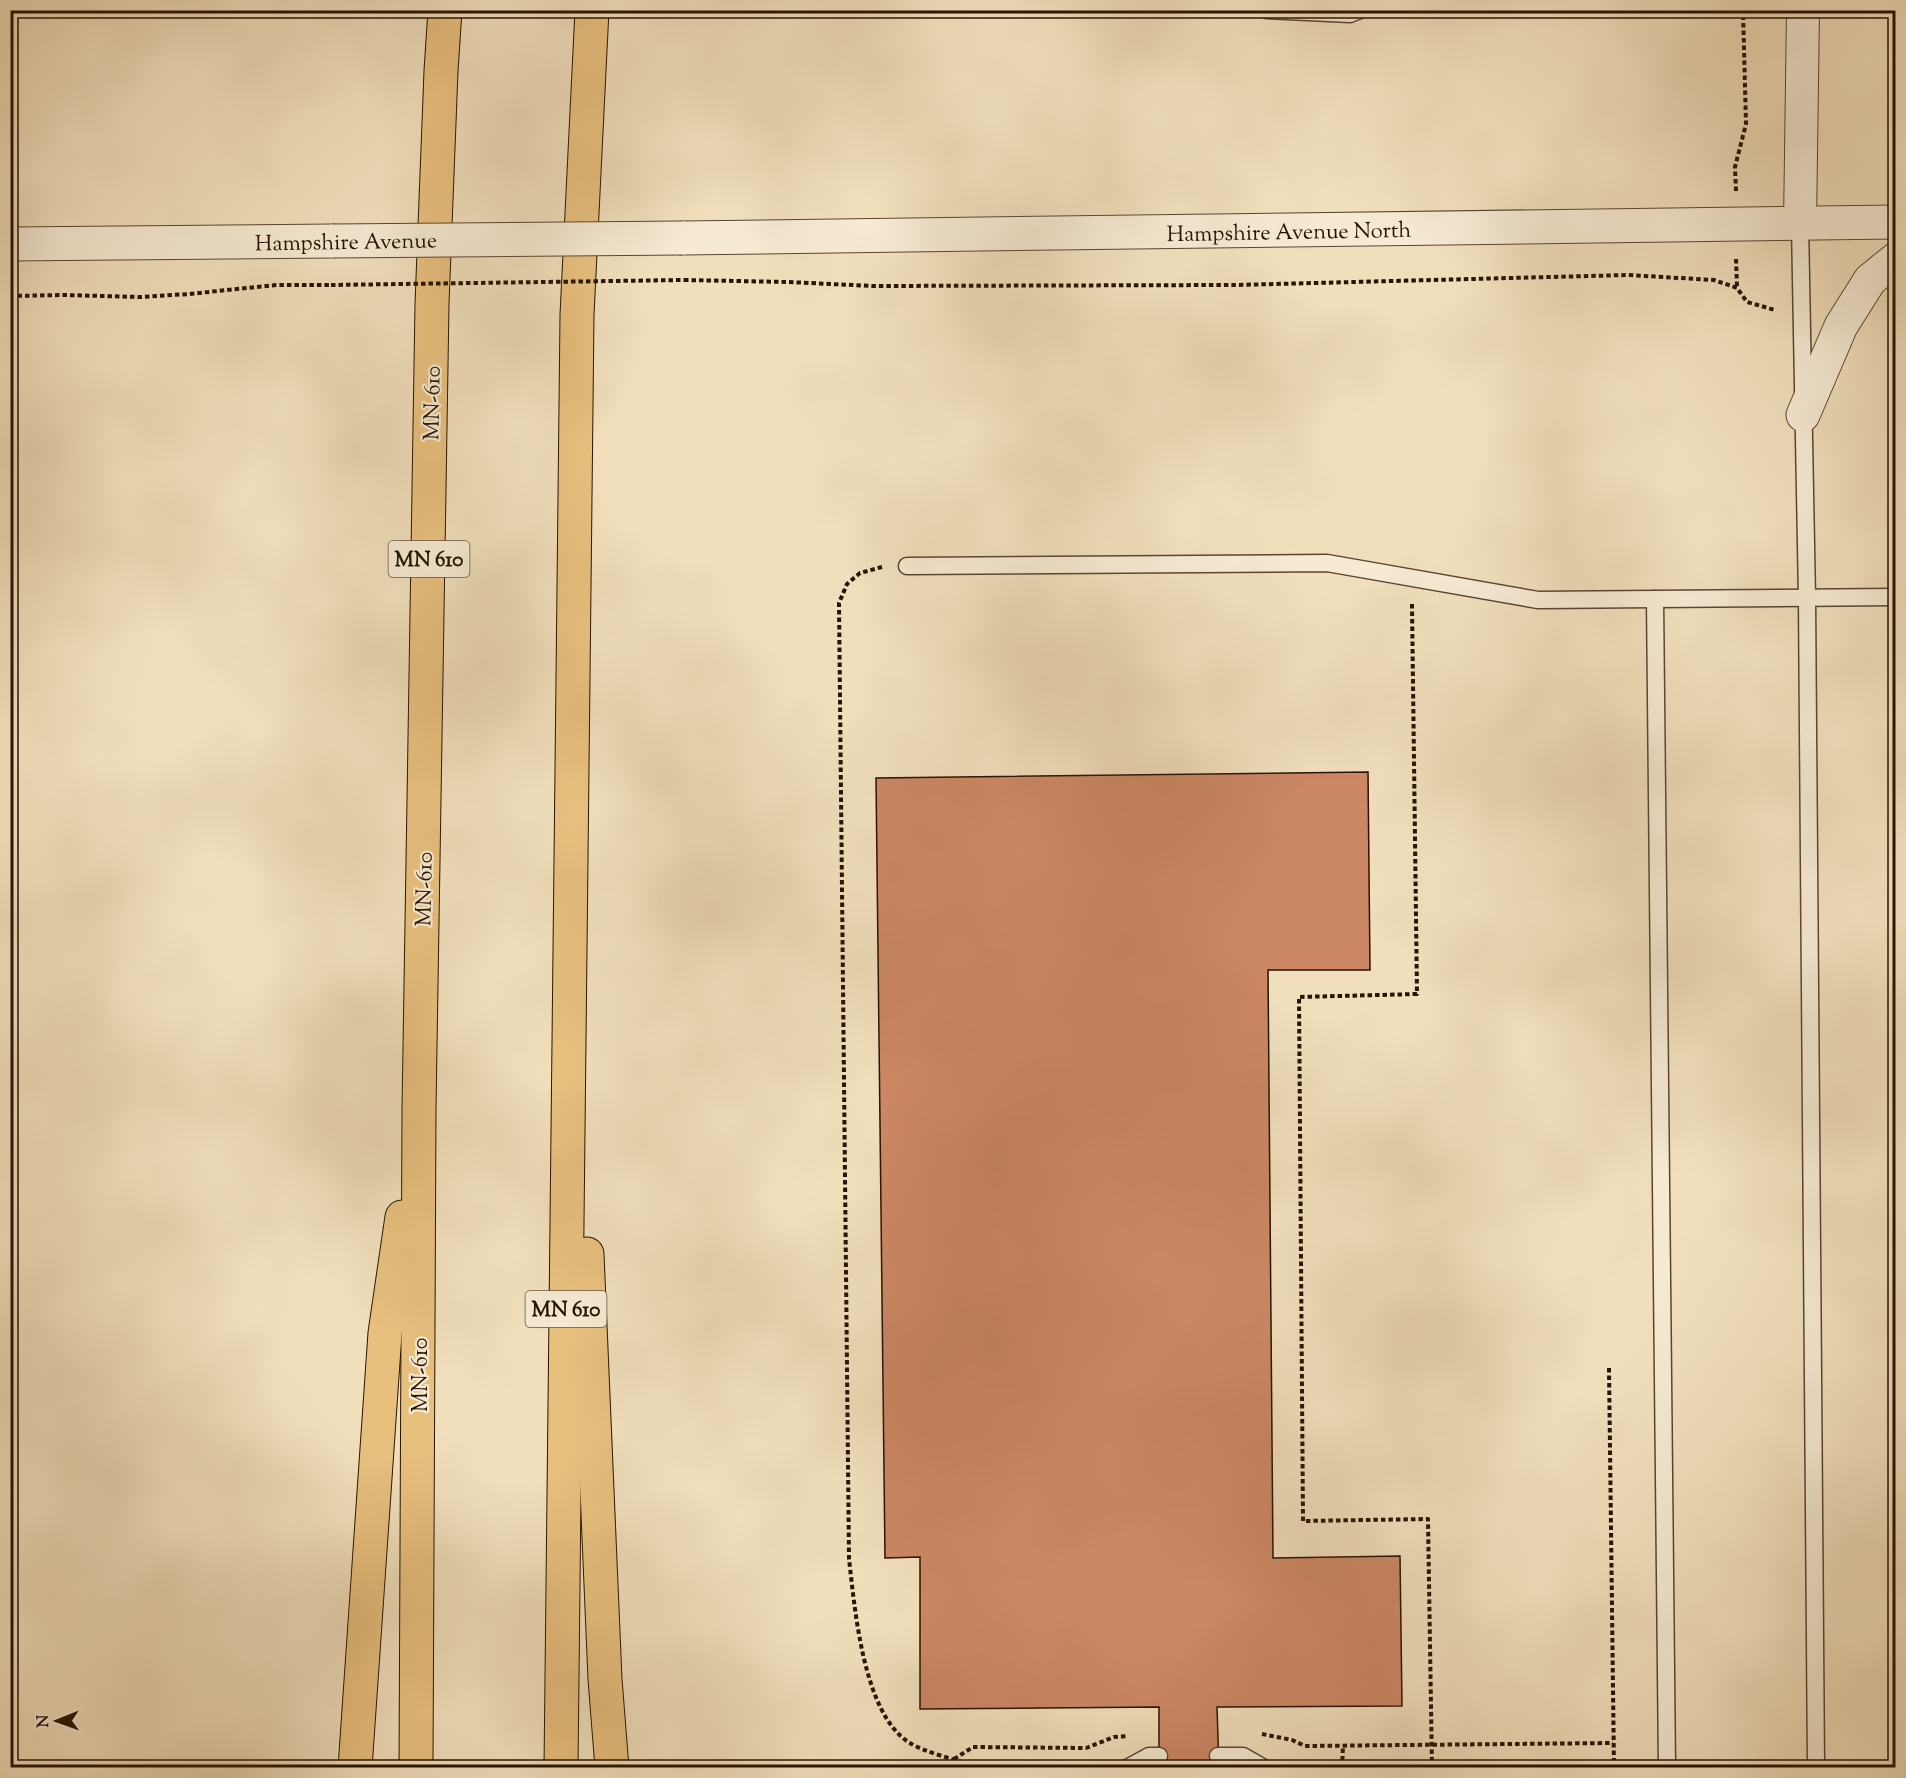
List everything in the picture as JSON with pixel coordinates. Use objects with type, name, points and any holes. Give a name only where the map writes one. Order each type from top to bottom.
[{"type":"highway","name":"MN-610","points":[[416,1767],[419,1109],[432,304],[445,10]]},
{"type":"highway","name":"MN 610","points":[[561,1767],[577,315],[592,10]]},
{"type":"highway","points":[[571,851],[604,1668],[612,1767]]},
{"type":"highway","points":[[355,1767],[385,1333],[419,1109]]},
{"type":"street","points":[[1800,225],[1803,10]]},
{"type":"street","name":"Hampshire Avenue North","points":[[682,238],[1896,222]]},
{"type":"street","name":"Hampshire Avenue","points":[[10,244],[682,238]]},
{"type":"street","points":[[1803,415],[1840,326],[1870,280],[1896,259]]},
{"type":"lane","points":[[1267,10],[1350,14],[1360,10]]},
{"type":"lane","points":[[1800,225],[1807,598],[1816,1767]]},
{"type":"lane","points":[[907,566],[1327,563],[1538,600],[1896,597]]},
{"type":"lane","points":[[1655,599],[1667,1767]]},
{"type":"lane","points":[[1127,1767],[1149,1756],[1159,1756]]},
{"type":"lane","points":[[1218,1756],[1243,1756],[1264,1767]]},
{"type":"path","points":[[1736,167],[1746,124],[1743,10]]},
{"type":"path","points":[[10,296],[140,297],[276,285],[684,280],[873,286],[1236,285],[1628,275],[1714,280],[1737,288],[1747,302],[1759,306]]},
{"type":"path","points":[[907,566],[876,568],[860,573],[847,584],[839,603],[849,1559],[855,1609],[865,1658],[875,1697],[886,1721],[910,1744],[970,1767]]},
{"type":"path","points":[[1412,578],[1417,994],[1299,997],[1303,1521],[1428,1519],[1432,1767]]},
{"type":"path","points":[[1609,1368],[1614,1767]]},
{"type":"path","points":[[1251,1735],[1279,1737],[1305,1746],[1613,1743]]},
{"type":"path","points":[[954,1760],[973,1747],[1086,1748],[1114,1737],[1138,1736]]},
{"type":"path","points":[[1342,1767],[1343,1746]]},
{"type":"building","points":[[1368,772],[1370,970],[1268,970],[1273,1558],[1400,1556],[1402,1706],[1217,1707],[1219,1768],[1159,1768],[1159,1707],[920,1709],[920,1557],[885,1558],[876,778]]}]
